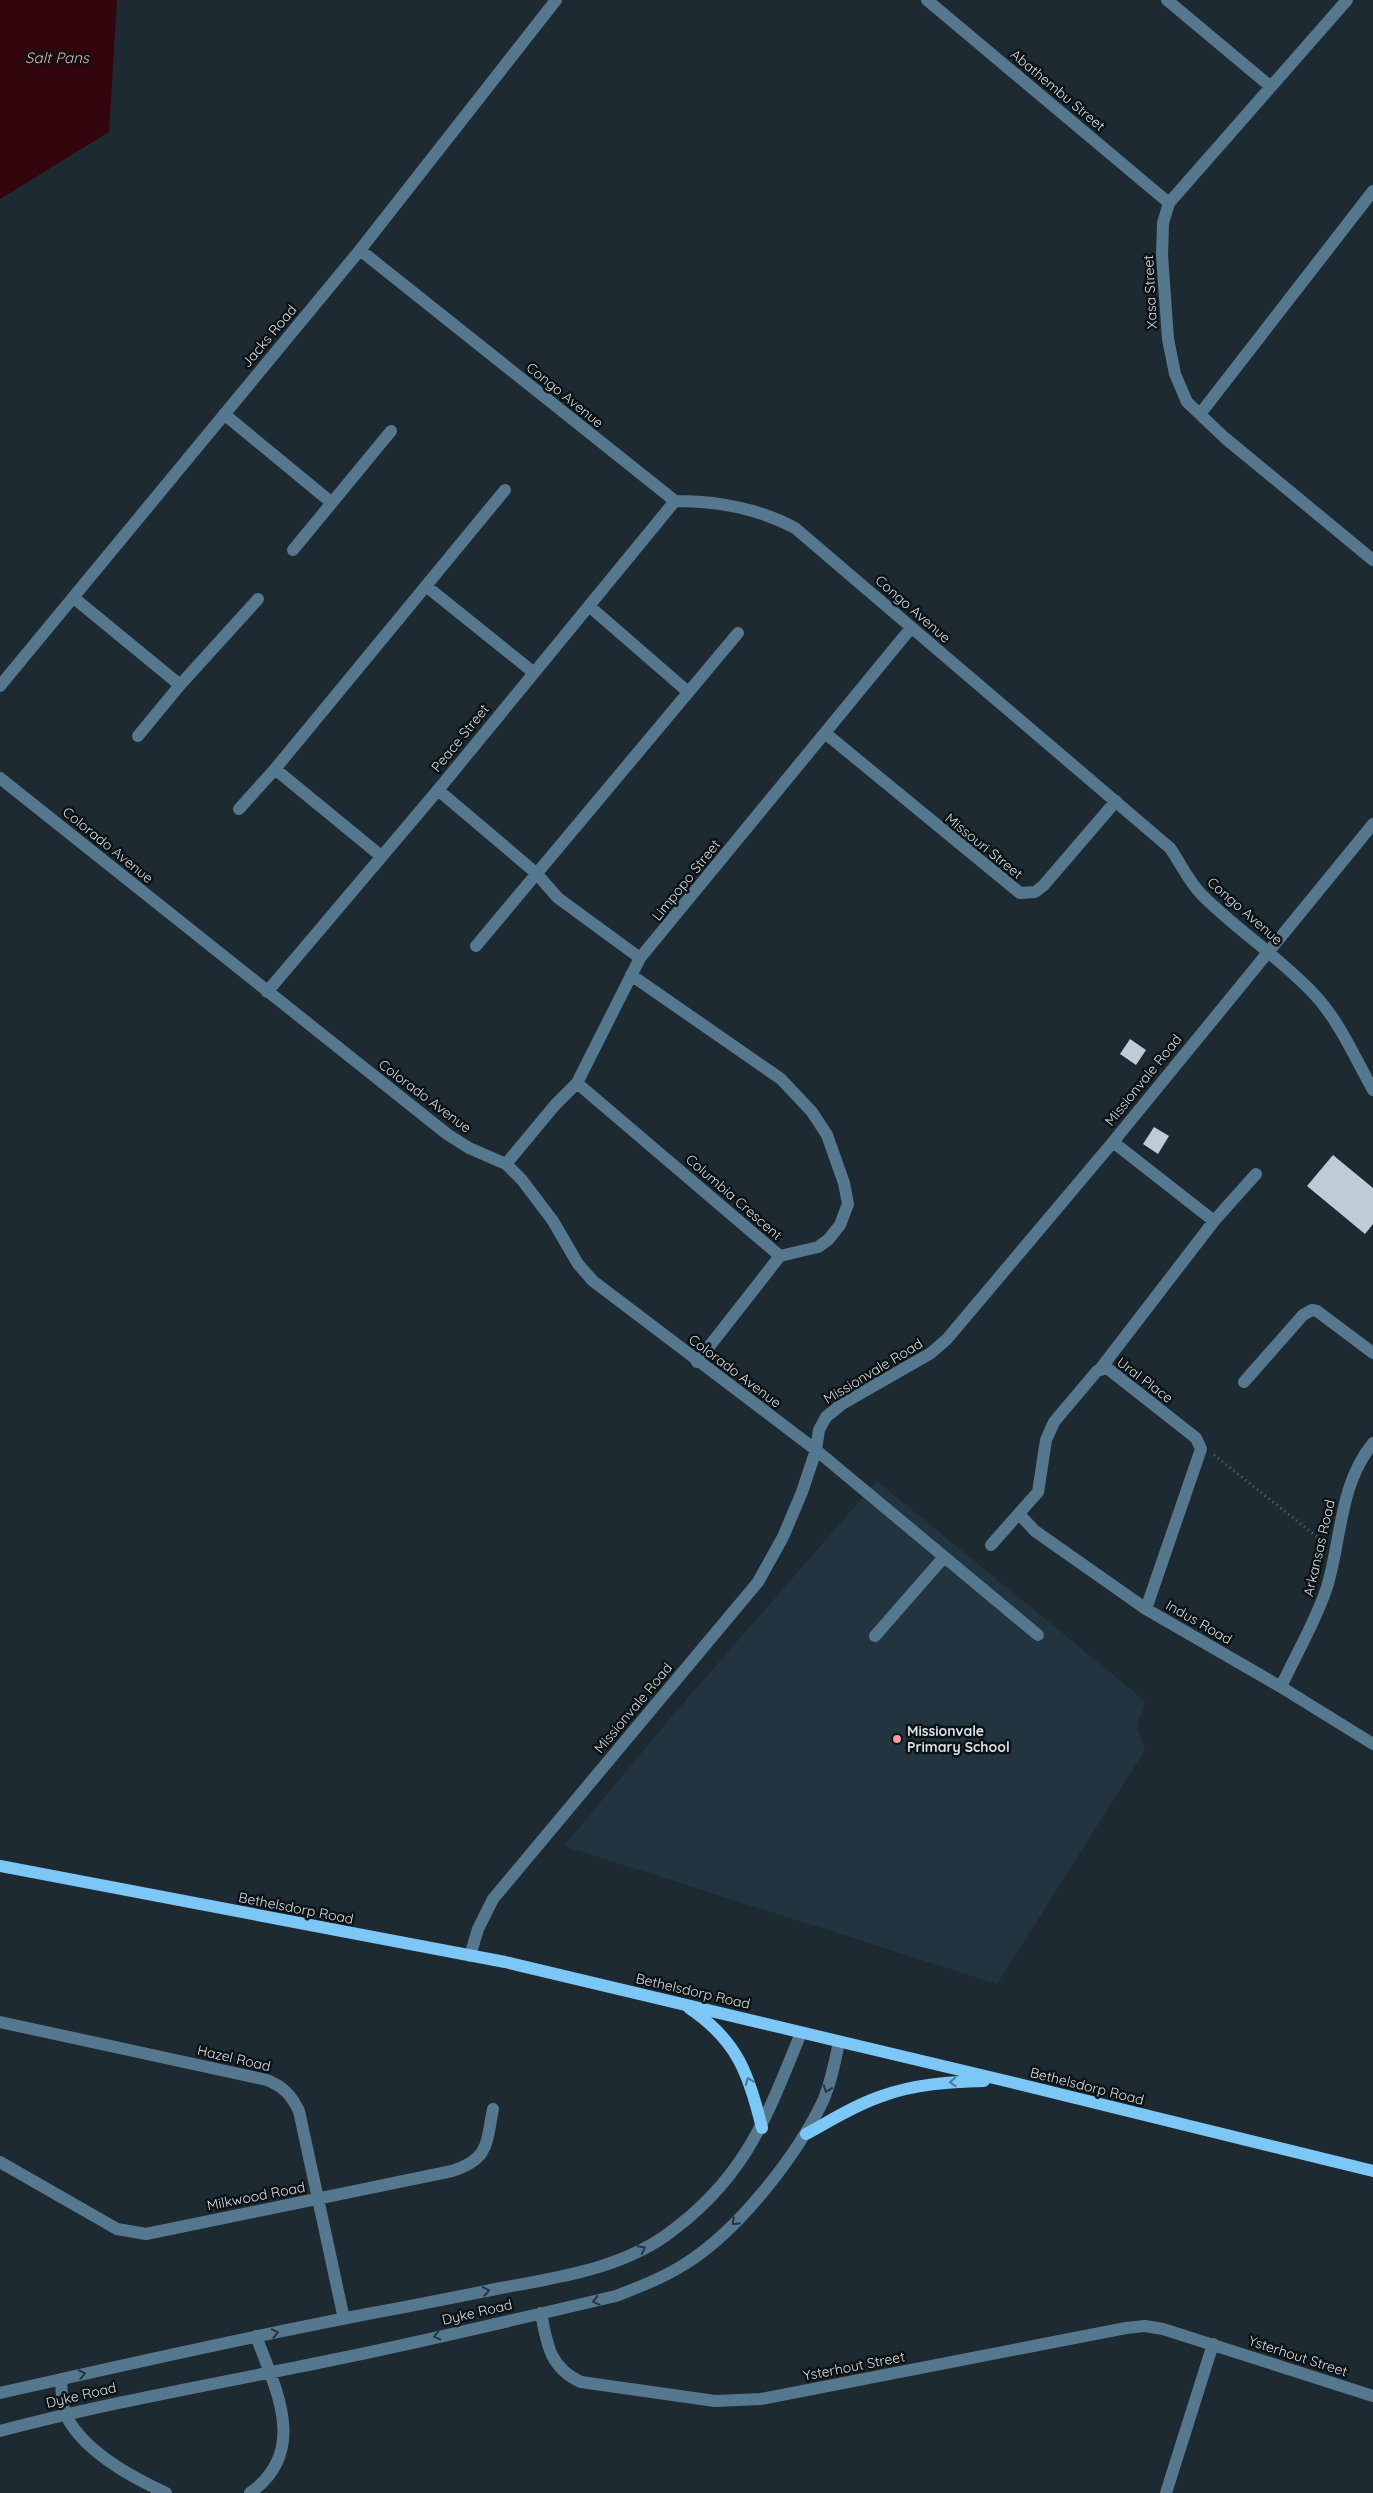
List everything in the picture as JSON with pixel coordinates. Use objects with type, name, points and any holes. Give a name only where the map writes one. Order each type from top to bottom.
[{"type":"main road","name":"Bethelsdorp Road","points":[[0,1866],[470,1956],[681,2003],[1373,2171]]},
{"type":"main road","points":[[681,2003],[706,2019],[719,2032],[742,2063],[754,2092],[762,2128]]},
{"type":"main road","points":[[806,2134],[882,2096],[906,2089],[948,2082],[1002,2080]]},
{"type":"street","name":"Jacks Road","points":[[0,686],[360,250],[556,0]]},
{"type":"street","name":"Abathembu Street","points":[[926,0],[1169,203]]},
{"type":"street","points":[[1167,0],[1271,87]]},
{"type":"street","name":"Xasa Street","points":[[1347,0],[1169,203],[1163,223],[1162,255],[1168,339],[1175,374],[1187,402],[1225,438],[1373,560]]},
{"type":"street","points":[[1200,414],[1373,190]]},
{"type":"street","name":"Congo Avenue","points":[[360,250],[675,501],[739,506],[781,520],[795,528],[1170,848],[1192,884],[1202,896],[1268,951],[1314,994],[1330,1014],[1373,1090]]},
{"type":"street","points":[[224,414],[332,503]]},
{"type":"street","points":[[293,550],[392,431]]},
{"type":"street","points":[[239,809],[275,769],[505,490]]},
{"type":"street","name":"Peace Street","points":[[267,992],[438,790],[675,501]]},
{"type":"street","points":[[426,586],[533,672]]},
{"type":"street","points":[[74,598],[180,685]]},
{"type":"street","points":[[138,736],[180,685],[258,599]]},
{"type":"street","points":[[589,606],[687,691]]},
{"type":"street","name":"Limpopo Street","points":[[506,1164],[532,1131],[577,1083],[640,958],[911,628]]},
{"type":"street","points":[[476,946],[687,691],[738,633]]},
{"type":"street","name":"Missouri Street","points":[[825,733],[1020,894],[1035,892],[1043,886],[1116,801]]},
{"type":"street","points":[[275,769],[381,856]]},
{"type":"street","name":"Colorado Avenue","points":[[0,778],[447,1134],[469,1148],[506,1164],[536,1196],[578,1264],[593,1281],[697,1362],[816,1450],[1038,1635]]},
{"type":"street","points":[[438,790],[536,873],[558,898],[640,958]]},
{"type":"street","name":"Missionvale Road","points":[[470,1956],[478,1929],[493,1899],[758,1582],[784,1536],[802,1492],[816,1450],[819,1430],[826,1417],[842,1404],[931,1354],[948,1339],[1113,1142],[1373,824]]},
{"type":"street","name":"Columbia Crescent","points":[[577,1083],[780,1256],[818,1247],[828,1240],[846,1215],[848,1204],[844,1183],[827,1135],[812,1112],[781,1079],[631,975]]},
{"type":"street","points":[[1113,1142],[1214,1221]]},
{"type":"street","points":[[1101,1368],[1214,1221],[1256,1174]]},
{"type":"street","points":[[697,1362],[780,1256]]},
{"type":"street","points":[[1244,1382],[1303,1315],[1312,1310],[1317,1311],[1373,1353]]},
{"type":"street","name":"Ural Place","points":[[992,1545],[1038,1492],[1046,1440],[1054,1422],[1067,1404],[1101,1368],[1112,1370],[1196,1438],[1200,1444]]},
{"type":"street","name":"Arkansas Road","points":[[1281,1687],[1322,1602],[1349,1486],[1357,1465],[1373,1443]]},
{"type":"street","points":[[1146,1609],[1201,1450],[1200,1444]]},
{"type":"street","name":"Indus Road","points":[[1019,1514],[1035,1531],[1146,1609],[1281,1687],[1373,1744]]},
{"type":"street","points":[[876,1636],[944,1557]]},
{"type":"street","name":"Hazel Road","points":[[0,2022],[267,2080],[282,2086],[291,2096],[299,2111],[344,2319]]},
{"type":"street","name":"Dyke Road","points":[[0,2393],[256,2336],[562,2276],[633,2253],[663,2237],[694,2214],[719,2189],[740,2163],[762,2128],[801,2033]]},
{"type":"street","name":"Dyke Road","points":[[0,2431],[65,2414],[210,2383],[269,2373],[616,2296],[650,2283],[685,2264],[714,2242],[752,2205],[806,2134],[827,2090],[839,2042]]},
{"type":"street","name":"Milkwood Road","points":[[0,2162],[117,2229],[146,2234],[469,2166],[480,2158],[493,2109]]},
{"type":"street","name":"Ysterhout Street","points":[[541,2313],[547,2342],[554,2361],[567,2376],[582,2382],[715,2401],[761,2399],[1126,2328],[1145,2326],[1163,2329],[1213,2344],[1373,2396]]},
{"type":"street","points":[[250,2493],[261,2485],[275,2465],[283,2448],[284,2426],[281,2406],[256,2336]]},
{"type":"street","points":[[1166,2493],[1213,2344]]},
{"type":"street","points":[[61,2379],[65,2414],[87,2445],[146,2484],[166,2493]]},
{"type":"path","points":[[1200,1444],[1335,1550]]},
{"type":"shaded area","name":"Missionvale Primary School","points":[[877,1481],[1145,1701],[1137,1728],[1145,1750],[997,1984],[564,1846],[673,1715]]},
{"type":"water","name":"Salt Pans","points":[[0,0],[117,0],[109,132],[0,199]]},
{"type":"building","points":[[1130,1039],[1146,1050],[1136,1065],[1120,1054]]},
{"type":"building","points":[[1154,1127],[1169,1136],[1158,1154],[1143,1144]]},
{"type":"building","points":[[1333,1155],[1373,1188],[1373,1224],[1365,1234],[1307,1186]]},
{"type":"place","name":"Missionvale Primary School","points":[[897,1739]]}]
